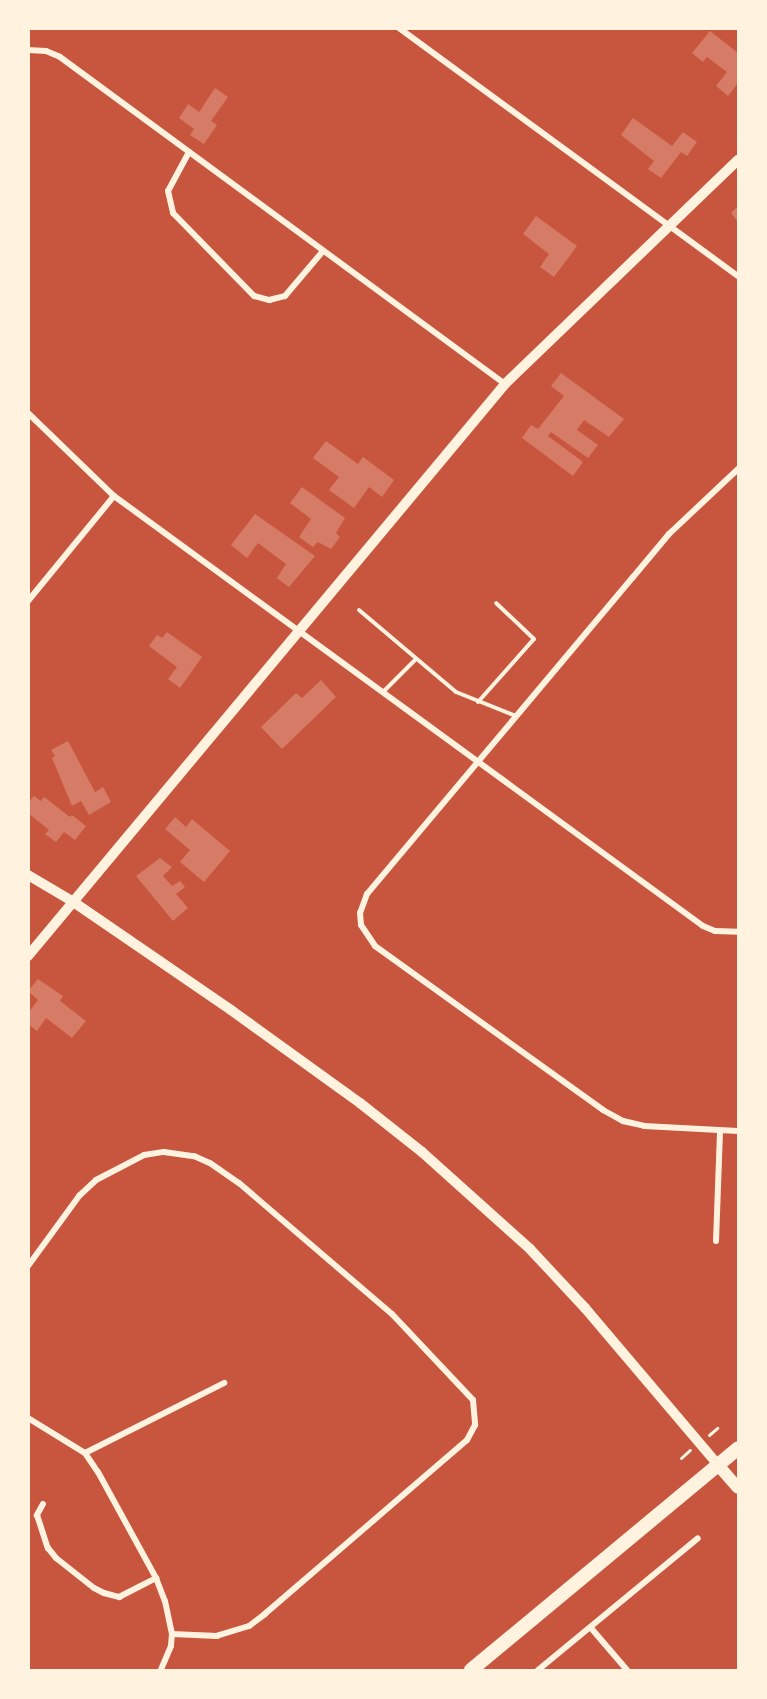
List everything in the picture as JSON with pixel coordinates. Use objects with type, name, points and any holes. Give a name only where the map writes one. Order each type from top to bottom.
[{"type":"main road","points":[[471,1671],[738,1448]]},
{"type":"main road","points":[[718,1465],[738,1488]]},
{"type":"street","points":[[399,28],[738,276]]},
{"type":"street","points":[[28,50],[45,51],[60,57],[505,384]]},
{"type":"street","points":[[189,152],[168,191],[172,213],[254,296],[269,300],[285,296],[323,251]]},
{"type":"street","points":[[28,956],[505,384],[738,160]]},
{"type":"street","points":[[28,413],[114,496],[703,926],[715,932],[738,932]]},
{"type":"street","points":[[738,469],[669,534],[367,894],[360,913],[361,925],[375,946],[603,1110],[623,1121],[644,1126],[738,1131]]},
{"type":"street","points":[[28,601],[114,496]]},
{"type":"street","points":[[28,875],[72,901],[360,1103],[465,1190],[530,1249],[585,1308],[718,1465]]},
{"type":"street","points":[[716,1241],[720,1131]]},
{"type":"street","points":[[28,1266],[79,1196],[96,1180],[144,1155],[164,1152],[194,1156],[210,1163],[239,1183],[392,1314],[472,1400],[475,1425],[467,1440],[265,1614],[249,1626],[217,1636],[172,1634]]},
{"type":"street","points":[[85,1453],[224,1383]]},
{"type":"street","points":[[28,1418],[85,1453],[98,1472],[156,1578],[165,1601],[172,1634],[171,1646],[161,1671]]},
{"type":"street","points":[[42,1504],[37,1515],[48,1548],[56,1558],[94,1588],[119,1597],[156,1578]]},
{"type":"street","points":[[538,1671],[698,1538]]},
{"type":"street","points":[[591,1628],[627,1671]]},
{"type":"lane","points":[[478,702],[534,639],[496,603]]},
{"type":"lane","points":[[359,610],[456,692],[516,716]]},
{"type":"lane","points":[[383,692],[416,658]]},
{"type":"building","points":[[710,31],[738,53],[738,83],[728,96],[716,86],[727,72],[707,57],[703,62],[692,53]]},
{"type":"building","points":[[215,88],[228,97],[211,121],[217,125],[204,144],[190,135],[194,129],[179,118],[188,104],[199,112]]},
{"type":"building","points":[[633,118],[672,146],[683,132],[697,142],[687,156],[681,152],[661,178],[648,169],[654,161],[621,135]]},
{"type":"building","points":[[738,206],[738,222],[731,213]]},
{"type":"building","points":[[536,216],[577,246],[554,277],[540,267],[549,254],[523,234]]},
{"type":"building","points":[[561,373],[624,419],[609,437],[584,420],[577,430],[598,445],[588,458],[551,432],[548,436],[583,462],[573,476],[522,438],[531,425],[538,429],[564,396],[551,386]]},
{"type":"building","points":[[326,441],[358,464],[363,457],[394,480],[382,497],[369,487],[354,508],[329,490],[339,477],[313,458]]},
{"type":"building","points":[[302,487],[345,518],[336,533],[340,537],[331,549],[318,542],[313,547],[299,537],[311,519],[290,503]]},
{"type":"building","points":[[255,514],[315,556],[289,587],[277,578],[286,564],[258,543],[247,558],[231,545]]},
{"type":"building","points":[[167,632],[202,657],[180,688],[168,679],[177,667],[149,646],[157,635],[162,638]]},
{"type":"building","points":[[321,680],[336,697],[282,749],[261,727],[296,693],[302,698]]},
{"type":"building","points":[[68,741],[95,792],[103,787],[111,802],[89,815],[81,801],[72,806],[52,758],[55,756],[51,750]]},
{"type":"building","points":[[34,796],[41,801],[44,797],[86,826],[75,840],[64,832],[56,842],[45,834],[49,830],[28,813],[28,803]]},
{"type":"building","points":[[175,817],[186,827],[192,819],[230,851],[204,882],[180,862],[190,850],[165,829]]},
{"type":"building","points":[[160,858],[172,867],[163,876],[172,886],[180,881],[185,887],[176,894],[188,908],[173,921],[136,876]]},
{"type":"building","points":[[38,979],[63,996],[60,1001],[86,1021],[72,1038],[46,1018],[37,1031],[28,1024],[28,1013],[38,1000],[28,991]]}]
